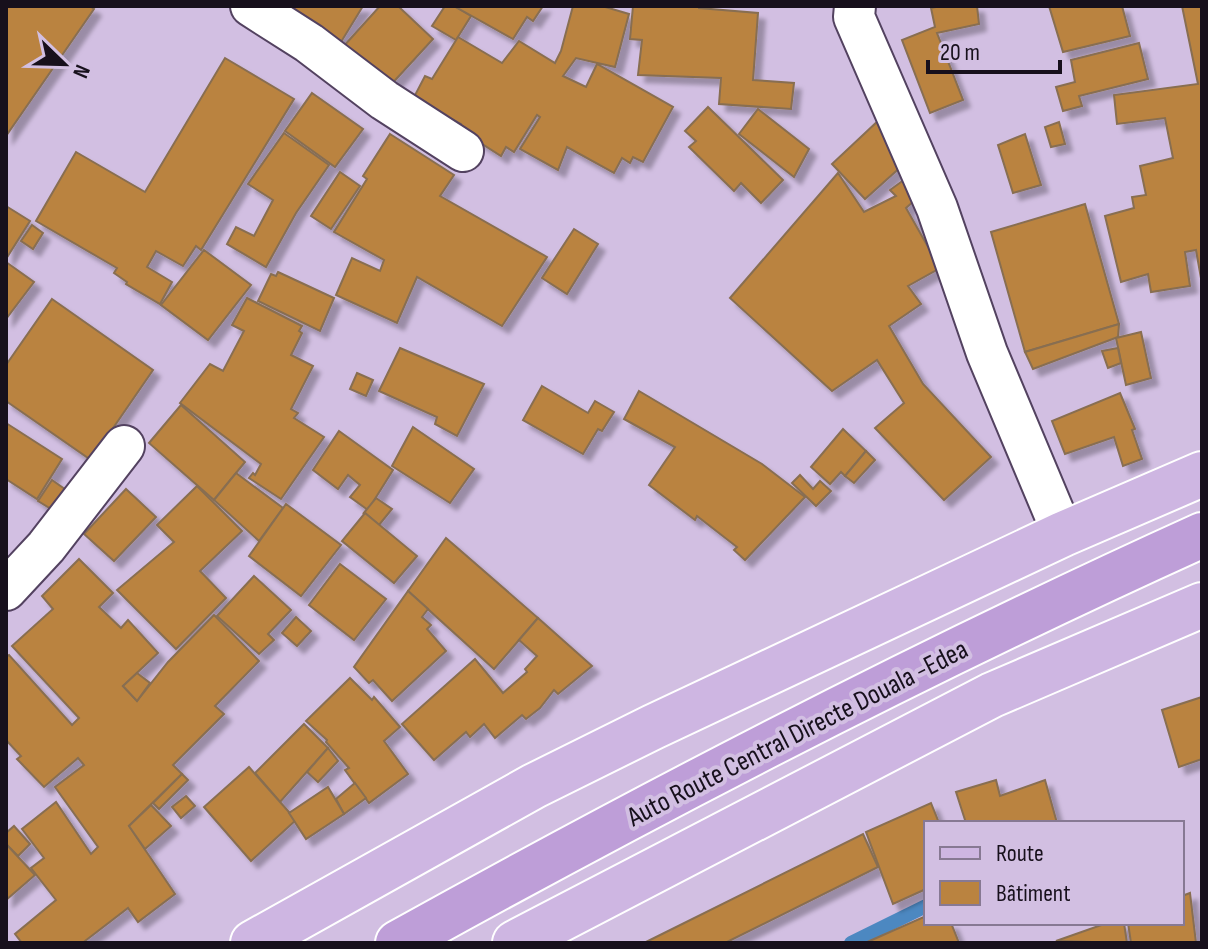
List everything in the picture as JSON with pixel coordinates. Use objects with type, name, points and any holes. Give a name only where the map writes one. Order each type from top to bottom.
[{"type":"highway","name":"Auto Route Central Directe Douala -Edea","points":[[398,943],[809,723],[1026,615],[1202,535]]},
{"type":"main road","points":[[253,943],[534,786],[653,727],[1063,534],[1202,474]]},
{"type":"main road","points":[[515,943],[992,695],[1202,605]]},
{"type":"street","points":[[251,6],[309,43],[384,100],[463,151]]},
{"type":"street","points":[[855,6],[854,17],[937,208],[987,353],[1063,534]]},
{"type":"street","points":[[6,590],[46,547],[124,446]]},
{"type":"building","points":[[6,6],[90,6],[94,9],[6,136]]},
{"type":"building","points":[[281,6],[363,6],[341,42]]},
{"type":"building","points":[[380,6],[398,6],[433,39],[387,89],[342,48]]},
{"type":"building","points":[[445,6],[454,6],[471,16],[456,40],[432,26]]},
{"type":"building","points":[[454,6],[543,6],[533,21],[527,17],[513,39]]},
{"type":"building","points":[[573,6],[602,6],[629,14],[615,67],[576,58],[563,76],[586,87],[597,64],[673,107],[643,162],[633,157],[630,163],[622,158],[614,173],[567,147],[558,170],[520,149],[540,117],[537,115],[514,152],[506,147],[501,156],[459,129],[461,124],[413,99],[425,76],[432,79],[458,37],[502,63],[519,41],[555,63]]},
{"type":"building","points":[[633,6],[699,6],[758,13],[753,80],[794,83],[791,109],[719,104],[721,78],[638,75],[642,40],[630,39]]},
{"type":"building","points":[[977,6],[979,24],[937,33],[963,100],[930,113],[902,40],[935,27],[931,8]]},
{"type":"building","points":[[1049,6],[1122,6],[1130,36],[1063,52]]},
{"type":"building","points":[[1182,6],[1202,6],[1202,284],[1196,250],[1185,252],[1190,286],[1151,292],[1148,274],[1121,282],[1105,216],[1134,208],[1132,197],[1146,195],[1140,166],[1173,158],[1165,118],[1117,124],[1114,95],[1198,84]]},
{"type":"building","points":[[1139,43],[1148,79],[1079,96],[1082,106],[1063,111],[1056,87],[1075,82],[1071,60]]},
{"type":"building","points":[[225,58],[294,99],[201,250],[196,246],[183,266],[156,251],[147,267],[172,282],[160,304],[126,284],[114,273],[117,268],[36,221],[76,152],[145,192]]},
{"type":"building","points":[[312,93],[363,129],[335,167],[285,131]]},
{"type":"building","points":[[708,107],[783,180],[761,203],[741,183],[734,191],[689,147],[696,141],[685,131]]},
{"type":"building","points":[[758,109],[809,149],[794,177],[739,134]]},
{"type":"building","points":[[879,120],[913,156],[865,199],[832,164]]},
{"type":"building","points":[[1059,122],[1065,144],[1051,147],[1045,127]]},
{"type":"building","points":[[284,133],[329,165],[296,213],[266,267],[227,244],[236,227],[254,236],[273,200],[248,184]]},
{"type":"building","points":[[390,134],[454,175],[440,196],[547,257],[502,326],[417,277],[397,323],[336,295],[352,258],[380,271],[384,260],[334,232],[367,179],[363,176]]},
{"type":"building","points":[[1025,134],[1041,185],[1013,193],[998,145]]},
{"type":"building","points":[[340,172],[360,186],[331,229],[311,216]]},
{"type":"building","points":[[838,173],[864,212],[896,196],[890,190],[912,174],[923,193],[906,208],[940,268],[908,286],[921,304],[889,326],[923,384],[991,457],[944,500],[875,428],[904,403],[877,360],[832,391],[730,298]]},
{"type":"building","points":[[1085,204],[1119,324],[1025,352],[991,232]]},
{"type":"building","points":[[6,206],[30,221],[6,259]]},
{"type":"building","points":[[32,225],[43,233],[33,249],[21,241]]},
{"type":"building","points":[[574,229],[598,244],[567,294],[542,278]]},
{"type":"building","points":[[204,250],[251,285],[208,340],[161,305]]},
{"type":"building","points":[[6,262],[34,282],[6,319]]},
{"type":"building","points":[[278,272],[334,298],[320,331],[258,301],[271,274],[276,276]]},
{"type":"building","points":[[247,298],[302,326],[299,331],[302,333],[291,355],[313,366],[291,409],[298,413],[294,418],[324,437],[281,499],[249,478],[253,473],[255,475],[261,464],[180,403],[210,364],[223,371],[244,331],[232,325]]},
{"type":"building","points":[[52,299],[153,370],[91,460],[6,401],[6,365]]},
{"type":"building","points":[[1119,324],[1118,337],[1033,369],[1025,352]]},
{"type":"building","points":[[1141,332],[1151,378],[1126,385],[1116,338]]},
{"type":"building","points":[[400,348],[484,384],[457,436],[435,424],[437,417],[379,391]]},
{"type":"building","points":[[1118,348],[1121,363],[1108,368],[1102,351]]},
{"type":"building","points":[[357,373],[373,380],[366,396],[350,389]]},
{"type":"building","points":[[542,386],[588,413],[595,401],[614,412],[602,431],[598,429],[583,454],[523,420]]},
{"type":"building","points":[[639,391],[762,464],[805,497],[745,560],[734,550],[737,547],[649,485],[675,447],[624,419]]},
{"type":"building","points":[[1120,393],[1135,429],[1132,430],[1142,459],[1123,466],[1114,437],[1065,454],[1052,421]]},
{"type":"building","points":[[181,405],[245,462],[214,500],[149,443]]},
{"type":"building","points":[[6,423],[62,459],[37,499],[6,479]]},
{"type":"building","points":[[413,427],[474,469],[450,503],[392,466]]},
{"type":"building","points":[[843,429],[866,451],[845,476],[841,472],[830,484],[811,467]]},
{"type":"building","points":[[339,431],[393,470],[368,510],[350,497],[360,485],[348,475],[338,489],[313,470]]},
{"type":"building","points":[[866,451],[875,460],[854,483],[845,476]]},
{"type":"building","points":[[236,473],[283,508],[259,541],[214,500]]},
{"type":"building","points":[[800,475],[813,489],[820,481],[831,491],[816,506],[792,483]]},
{"type":"building","points":[[52,480],[69,492],[56,512],[38,501]]},
{"type":"building","points":[[197,486],[242,531],[200,571],[226,598],[176,649],[117,590],[174,542],[157,525]]},
{"type":"building","points":[[126,489],[156,517],[114,561],[84,534]]},
{"type":"building","points":[[376,498],[392,509],[379,525],[363,514]]},
{"type":"building","points":[[286,504],[341,545],[301,596],[249,556]]},
{"type":"building","points":[[365,513],[417,556],[394,583],[342,541]]},
{"type":"building","points":[[446,538],[538,618],[494,669],[408,591]]},
{"type":"building","points":[[79,559],[113,593],[99,607],[121,628],[128,620],[158,653],[123,686],[137,701],[168,662],[214,615],[259,661],[215,706],[224,714],[173,765],[182,774],[129,826],[175,894],[138,922],[128,908],[86,943],[22,943],[15,934],[56,900],[31,868],[44,858],[22,829],[56,802],[91,854],[98,847],[55,787],[84,765],[78,758],[44,787],[17,759],[21,756],[6,740],[6,657],[9,655],[72,725],[79,718],[12,646],[53,609],[42,596]]},
{"type":"building","points":[[340,564],[386,599],[354,640],[309,605]]},
{"type":"building","points":[[254,576],[291,610],[268,634],[274,640],[259,654],[217,616]]},
{"type":"building","points":[[408,591],[428,609],[422,617],[431,625],[427,629],[446,651],[392,701],[373,680],[369,683],[354,667]]},
{"type":"building","points":[[296,617],[311,631],[297,646],[282,633]]},
{"type":"building","points":[[538,618],[592,666],[558,694],[554,690],[540,708],[526,719],[522,715],[495,738],[484,724],[470,737],[466,732],[434,760],[402,724],[475,659],[503,693],[527,672],[525,669],[537,656],[519,640]]},
{"type":"building","points":[[137,673],[150,683],[137,701],[123,686]]},
{"type":"building","points":[[350,678],[372,700],[374,697],[400,727],[384,741],[408,774],[369,803],[345,770],[349,768],[327,740],[306,721]]},
{"type":"building","points":[[1202,697],[1202,759],[1179,767],[1162,710]]},
{"type":"building","points":[[304,724],[328,748],[280,802],[255,773]]},
{"type":"building","points":[[328,748],[338,761],[318,782],[307,772]]},
{"type":"building","points":[[249,767],[296,820],[251,861],[204,807]]},
{"type":"building","points":[[182,774],[188,780],[159,809],[153,803]]},
{"type":"building","points":[[996,780],[1000,796],[1045,780],[1056,821],[965,821],[956,792]]},
{"type":"building","points":[[355,783],[366,798],[344,814],[336,799]]},
{"type":"building","points":[[328,787],[344,814],[306,839],[289,813]]},
{"type":"building","points":[[186,796],[195,806],[181,818],[172,807]]},
{"type":"building","points":[[931,803],[938,821],[924,821],[924,890],[893,904],[866,832]]},
{"type":"building","points":[[151,805],[171,826],[145,849],[129,826]]},
{"type":"building","points":[[14,826],[30,844],[18,856],[6,844],[6,833]]},
{"type":"building","points":[[863,834],[878,867],[725,943],[644,943]]},
{"type":"building","points":[[6,844],[35,875],[6,900]]},
{"type":"building","points":[[1190,893],[1196,943],[1131,943],[1128,925],[1184,925],[1184,895]]},
{"type":"building","points":[[924,917],[924,925],[952,925],[959,943],[865,943]]},
{"type":"building","points":[[1101,925],[1124,925],[1127,943],[1056,941]]},
{"type":"waterway","points":[[851,943],[924,907]]}]
